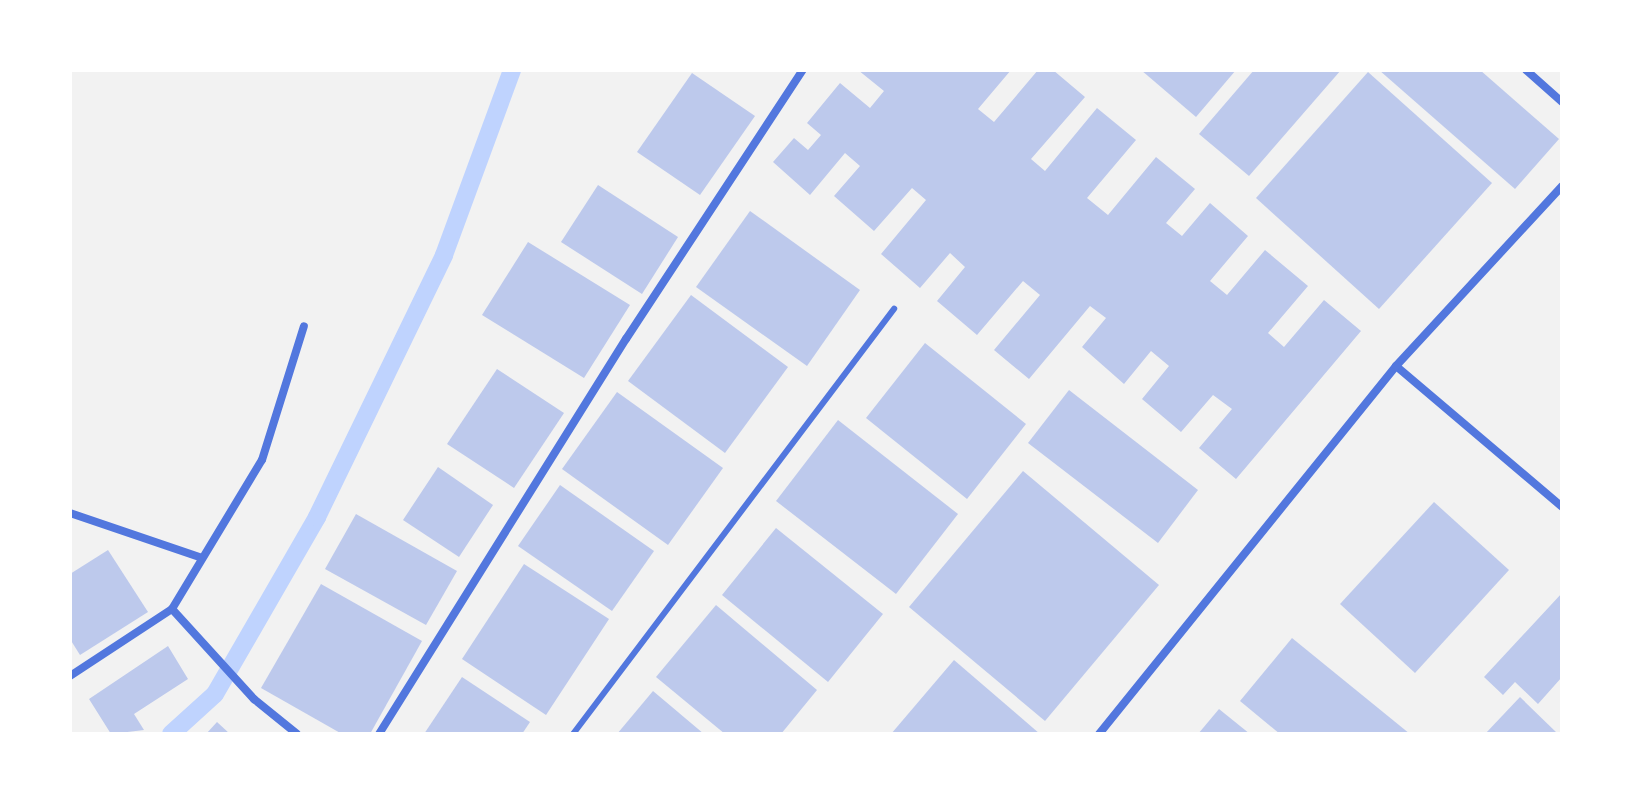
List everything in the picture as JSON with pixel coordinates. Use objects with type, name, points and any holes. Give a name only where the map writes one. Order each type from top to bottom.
[{"type":"street","points":[[379,734],[626,339],[803,70]]},
{"type":"street","points":[[1526,70],[1562,102]]},
{"type":"street","points":[[1099,734],[1396,366],[1562,186]]},
{"type":"street","points":[[70,676],[172,609],[262,460],[304,326]]},
{"type":"street","points":[[1396,366],[1562,507]]},
{"type":"street","points":[[70,513],[202,558]]},
{"type":"street","points":[[172,609],[254,699],[297,734]]},
{"type":"lane","points":[[573,734],[894,309]]},
{"type":"building","points":[[858,70],[1011,70],[978,109],[994,122],[1038,70],[1053,70],[1085,97],[1031,159],[1045,171],[1097,108],[1136,140],[1087,198],[1108,215],[1156,157],[1195,189],[1166,223],[1182,236],[1210,203],[1248,236],[1210,281],[1227,295],[1265,250],[1308,286],[1268,333],[1284,347],[1324,300],[1361,331],[1236,479],[1199,448],[1232,409],[1213,395],[1181,432],[1142,399],[1169,366],[1151,351],[1124,384],[1082,347],[1106,318],[1090,306],[1029,379],[994,350],[1040,295],[1023,281],[977,335],[937,301],[965,267],[950,253],[920,288],[881,254],[926,200],[912,188],[874,231],[834,196],[860,166],[845,153],[810,195],[773,162],[794,138],[808,150],[821,135],[807,123],[840,83],[870,108],[884,91]]},
{"type":"building","points":[[1141,70],[1236,70],[1196,117]]},
{"type":"building","points":[[1254,70],[1341,70],[1249,176],[1199,134]]},
{"type":"building","points":[[1379,70],[1480,70],[1559,139],[1515,189]]},
{"type":"building","points":[[1368,72],[1492,183],[1379,309],[1256,198]]},
{"type":"building","points":[[692,73],[755,116],[700,195],[637,152]]},
{"type":"building","points":[[598,185],[678,237],[642,294],[561,242]]},
{"type":"building","points":[[750,211],[860,290],[807,366],[696,287]]},
{"type":"building","points":[[528,242],[630,305],[584,378],[482,315]]},
{"type":"building","points":[[691,295],[788,367],[725,453],[628,381]]},
{"type":"building","points":[[925,343],[1026,424],[967,499],[866,418]]},
{"type":"building","points":[[497,369],[564,413],[514,488],[447,444]]},
{"type":"building","points":[[1069,390],[1198,490],[1158,543],[1028,443]]},
{"type":"building","points":[[617,392],[723,468],[668,545],[562,469]]},
{"type":"building","points":[[838,420],[958,514],[896,594],[776,501]]},
{"type":"building","points":[[438,467],[493,505],[459,557],[403,520]]},
{"type":"building","points":[[1023,471],[1159,585],[1045,721],[909,607]]},
{"type":"building","points":[[560,485],[654,551],[612,611],[518,546]]},
{"type":"building","points":[[1434,502],[1509,570],[1415,673],[1340,604]]},
{"type":"building","points":[[356,514],[457,571],[426,625],[325,569]]},
{"type":"building","points":[[776,528],[883,614],[828,682],[722,595]]},
{"type":"building","points":[[108,550],[148,612],[80,655],[70,639],[70,574]]},
{"type":"building","points":[[524,564],[609,619],[546,715],[462,659]]},
{"type":"building","points":[[321,584],[422,641],[370,734],[342,734],[261,688]]},
{"type":"building","points":[[1562,593],[1562,677],[1538,704],[1515,682],[1503,695],[1484,677]]},
{"type":"building","points":[[716,605],[817,690],[781,734],[725,734],[656,677]]},
{"type":"building","points":[[1292,638],[1410,734],[1280,734],[1240,701]]},
{"type":"building","points":[[168,646],[188,679],[134,714],[144,730],[111,734],[89,699]]},
{"type":"building","points":[[954,660],[1040,734],[891,734]]},
{"type":"building","points":[[462,677],[530,722],[522,734],[424,734]]},
{"type":"building","points":[[653,691],[704,734],[617,734]]},
{"type":"building","points":[[1520,697],[1558,734],[1485,734]]},
{"type":"building","points":[[1219,709],[1250,734],[1198,734]]},
{"type":"building","points":[[217,722],[230,734],[206,734]]},
{"type":"waterway","points":[[171,734],[215,694],[317,517],[444,255],[512,70]]}]
